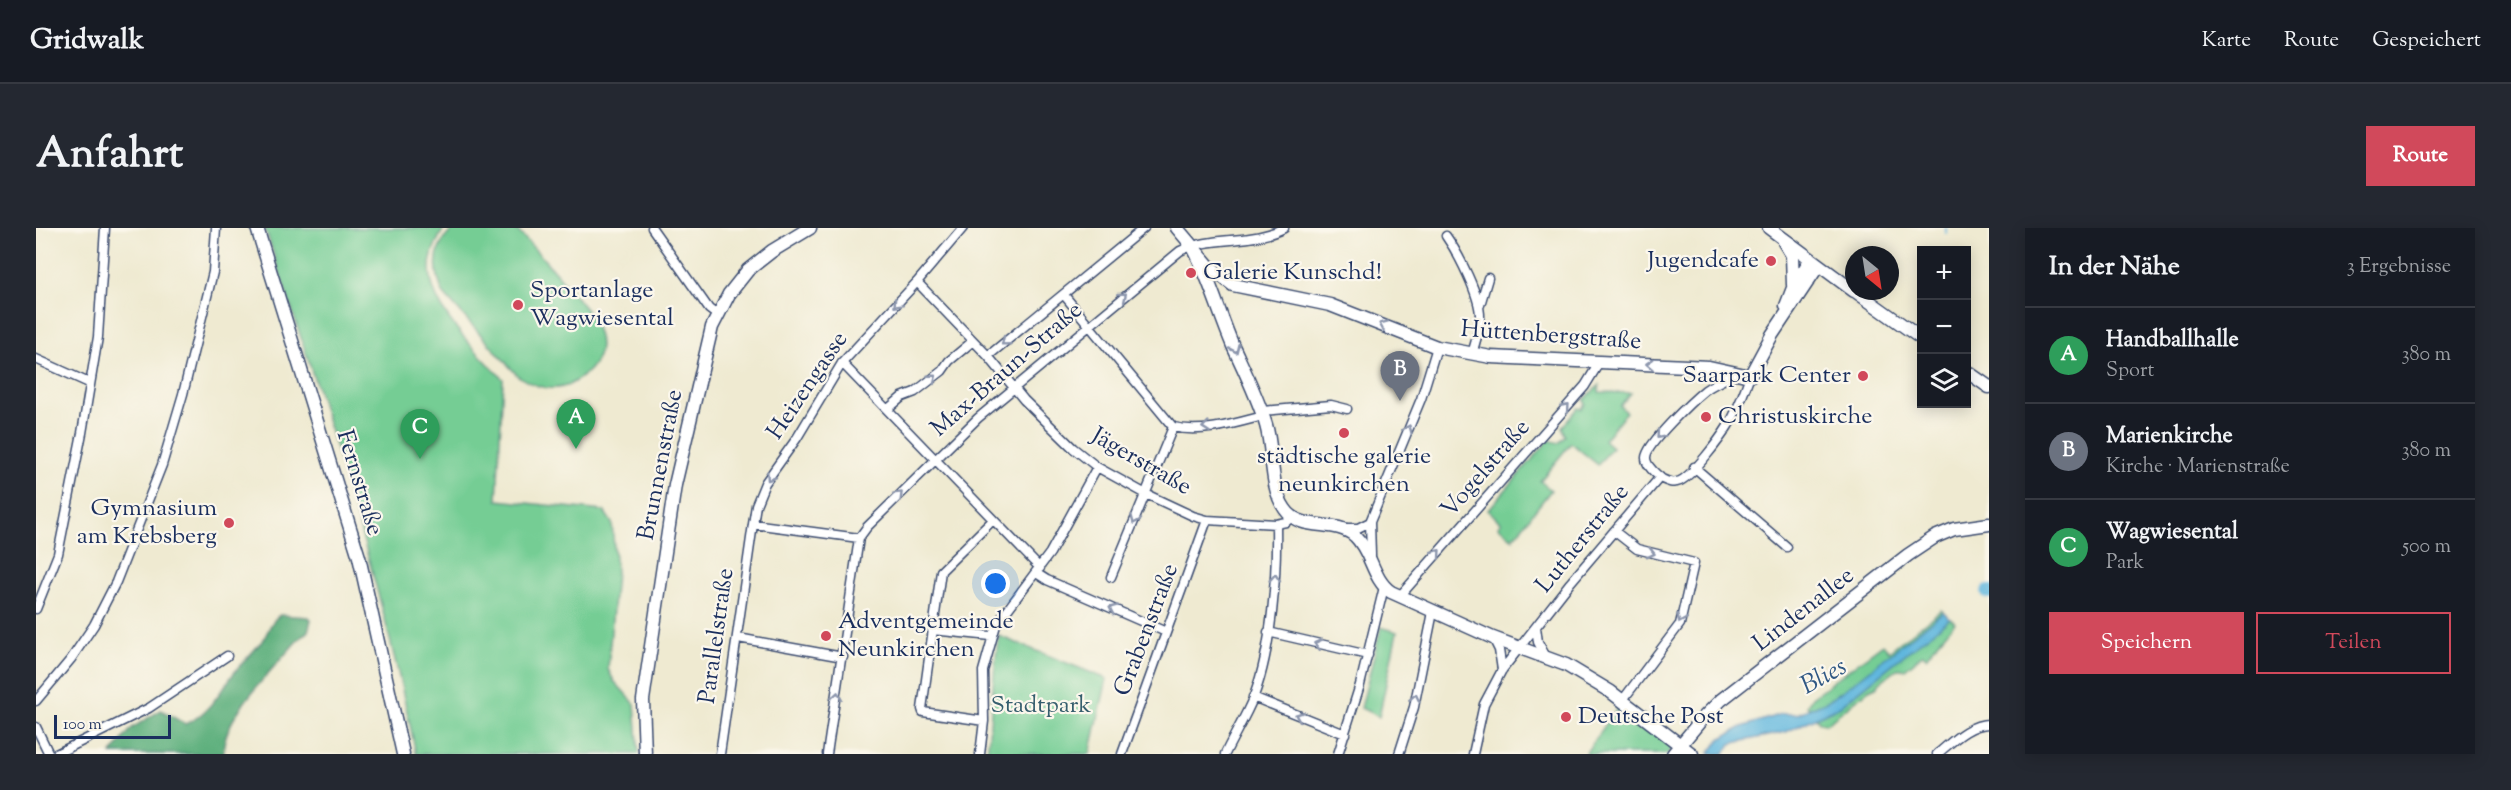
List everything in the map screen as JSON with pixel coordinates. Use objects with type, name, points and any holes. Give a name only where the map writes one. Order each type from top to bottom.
[{"type":"street","points":[[36,609],[58,554],[98,337],[105,228]]},
{"type":"street","points":[[36,701],[71,659],[94,625],[116,582],[162,465],[183,394],[213,272],[216,228]]},
{"type":"street","name":"Fernstraße","points":[[257,228],[359,557],[403,754]]},
{"type":"street","points":[[652,228],[710,309],[717,315]]},
{"type":"street","name":"Brunnenstraße","points":[[645,754],[644,700],[675,485],[696,391],[717,315],[729,294],[748,270],[772,251],[810,228]]},
{"type":"street","name":"Heizengasse","points":[[753,524],[756,505],[765,483],[797,438],[842,363],[963,228]]},
{"type":"street","points":[[988,356],[1144,228]]},
{"type":"street","points":[[1177,228],[1193,247],[1215,295],[1226,329],[1262,414],[1278,492],[1285,510],[1292,517],[1304,523],[1358,528],[1370,522]]},
{"type":"street","points":[[1193,247],[1201,242],[1261,237],[1284,228]]},
{"type":"street","points":[[1773,231],[1845,284]]},
{"type":"street","points":[[1773,231],[1792,255],[1793,288]]},
{"type":"street","points":[[1446,236],[1472,286],[1479,308]]},
{"type":"street","name":"Hüttenbergstraße","points":[[1193,247],[1220,277],[1233,285],[1330,305],[1437,347],[1472,354],[1709,367],[1744,374]]},
{"type":"street","name":"Max-Braun-Straße","points":[[860,538],[867,527],[935,459],[1013,388],[1152,272],[1180,251],[1193,247]]},
{"type":"street","points":[[1782,319],[1793,288],[1814,263]]},
{"type":"street","points":[[1744,374],[1706,390],[1680,414],[1649,449],[1646,459],[1648,465],[1660,477],[1676,482],[1684,478],[1728,427],[1743,397],[1744,374],[1782,319],[1814,263]]},
{"type":"street","points":[[1472,354],[1479,323],[1479,308],[1488,278]]},
{"type":"street","name":"Jägerstraße","points":[[917,282],[988,356],[1013,388],[1056,432],[1097,467],[1184,513],[1208,520],[1276,524],[1286,522],[1292,517]]},
{"type":"street","points":[[1215,295],[1221,289],[1233,285]]},
{"type":"street","points":[[1064,295],[1173,427],[1183,429],[1212,427],[1262,414],[1331,405],[1347,409]]},
{"type":"street","points":[[1866,300],[1917,336]]},
{"type":"street","points":[[888,409],[942,371],[949,361],[974,341]]},
{"type":"street","points":[[1373,564],[1369,546],[1370,522],[1421,399],[1437,347]]},
{"type":"street","points":[[36,359],[89,383]]},
{"type":"street","name":"Vogelstraße","points":[[1398,597],[1585,386],[1596,368],[1595,362]]},
{"type":"street","points":[[842,363],[993,520],[1047,580],[1166,632]]},
{"type":"street","points":[[1971,374],[1989,387]]},
{"type":"street","points":[[1111,577],[1173,427]]},
{"type":"street","points":[[980,754],[984,720],[983,671],[992,636],[999,620],[1038,571],[1097,467]]},
{"type":"street","points":[[1694,467],[1787,548]]},
{"type":"street","name":"Lutherstraße","points":[[1473,754],[1484,704],[1502,670],[1660,477]]},
{"type":"street","name":"Lindenallee","points":[[1966,527],[1989,517]]},
{"type":"street","points":[[984,720],[922,711],[942,571],[993,520]]},
{"type":"street","name":"Grabenstraße","points":[[1122,754],[1208,520]]},
{"type":"street","points":[[753,524],[860,538],[827,754]]},
{"type":"street","name":"Parallelstraße","points":[[720,754],[753,524]]},
{"type":"street","points":[[1225,754],[1253,697],[1268,632],[1275,584],[1276,524]]},
{"type":"street","name":"Lindenallee","points":[[1677,749],[1721,700],[1892,566],[1935,537],[1954,529],[1989,524]]},
{"type":"street","points":[[1338,527],[1355,535],[1384,587],[1398,597],[1493,638],[1546,657],[1589,678],[1622,701],[1677,749],[1692,754]]},
{"type":"street","points":[[1614,531],[1637,549],[1694,563],[1680,624],[1622,701]]},
{"type":"street","points":[[1338,754],[1368,655],[1384,587]]},
{"type":"street","points":[[1399,754],[1414,707],[1433,612]]},
{"type":"street","name":"Lutherstraße","points":[[1536,627],[1538,642],[1546,657]]},
{"type":"street","points":[[932,630],[992,636]]},
{"type":"street","points":[[1268,632],[1368,655]]},
{"type":"street","points":[[738,638],[843,657]]},
{"type":"street","points":[[1493,638],[1499,650],[1502,670]]},
{"type":"street","points":[[56,754],[149,708],[227,656]]},
{"type":"street","points":[[1253,697],[1345,734]]},
{"type":"street","points":[[1937,754],[1962,734],[1982,724],[1989,724]]},
{"type":"street","points":[[36,727],[49,754]]},
{"type":"green space","points":[[265,228],[444,228],[431,258],[430,275],[435,292],[453,324],[503,379],[497,500],[604,511],[612,523],[616,572],[608,669],[614,681],[635,704],[639,754],[416,754],[402,687],[367,555],[328,423]]},
{"type":"green space","name":"Sportanlage Wagwiesental","points":[[455,228],[515,228],[545,260],[591,317],[600,344],[598,357],[589,370],[574,382],[559,388],[538,386],[518,376],[443,293],[438,275],[437,258],[442,242]]},
{"type":"green space","points":[[1599,385],[1599,392],[1631,393],[1620,406],[1626,412],[1604,440],[1612,447],[1598,465],[1571,443],[1540,481],[1551,490],[1516,535],[1513,535],[1513,539],[1498,526],[1501,523],[1488,510],[1549,440],[1559,443],[1565,436],[1562,427],[1578,408],[1582,409],[1585,404],[1584,400]]},
{"type":"green space","points":[[1941,610],[1955,622],[1926,657],[1923,654],[1905,669],[1897,669],[1878,686],[1869,690],[1826,724],[1820,723],[1807,706],[1812,697],[1883,644],[1889,651]]},
{"type":"green space","points":[[280,615],[309,617],[311,620],[308,631],[263,679],[239,710],[225,740],[224,754],[111,754],[132,728],[161,710],[185,724],[200,715],[262,641]]},
{"type":"green space","points":[[1381,627],[1397,632],[1379,717],[1361,708]]},
{"type":"green space","name":"Stadtpark","points":[[999,636],[1107,679],[1090,754],[987,754]]},
{"type":"green space","points":[[1618,707],[1673,746],[1667,754],[1585,754]]},
{"type":"water","points":[[1943,612],[1950,618],[1840,706],[1786,732],[1731,744],[1723,754],[1709,754],[1720,739],[1742,727],[1781,714],[1797,714],[1827,701]]},
{"type":"waterway","points":[[1946,228],[1946,233]]},
{"type":"place","name":"Jugendcafe","points":[[1771,261]]},
{"type":"place","name":"Galerie Kunschd!","points":[[1191,273]]},
{"type":"place","name":"Sportanlage Wagwiesental","points":[[518,305]]},
{"type":"place","name":"Saarpark Center","points":[[1863,376]]},
{"type":"place","name":"Marienkirche","points":[[1400,401]]},
{"type":"place","name":"Christuskirche","points":[[1706,417]]},
{"type":"place","name":"städtische galerie neunkirchen","points":[[1344,433]]},
{"type":"place","name":"Handballhalle","points":[[576,449]]},
{"type":"place","name":"Wagwiesental","points":[[420,459]]},
{"type":"place","name":"Gymnasium am Krebsberg","points":[[229,523]]},
{"type":"place","name":"Adventgemeinde Neunkirchen","points":[[826,636]]},
{"type":"place","name":"Deutsche Post","points":[[1566,717]]},
{"type":"water label","name":"Blies","points":[[1824,677]]}]
